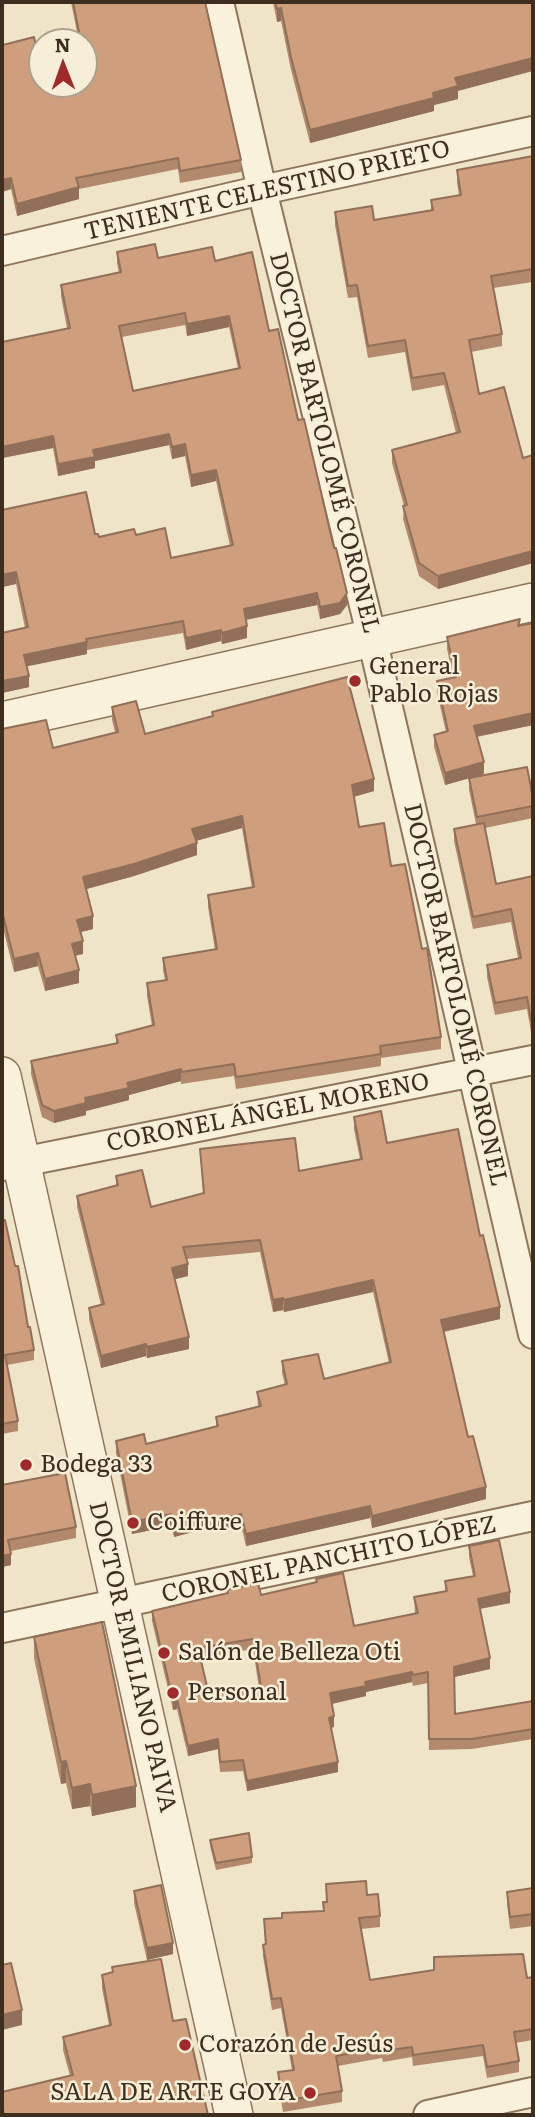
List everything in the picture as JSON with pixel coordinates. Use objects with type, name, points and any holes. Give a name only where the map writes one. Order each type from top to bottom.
[{"type":"street","name":"DOCTOR BARTOLOMÉ CORONEL","points":[[219,2],[262,190],[372,638],[533,1334]]},
{"type":"street","name":"TENIENTE CELESTINO PRIETO","points":[[2,251],[262,190],[533,131]]},
{"type":"street","points":[[2,721],[533,602]]},
{"type":"street","name":"CORONEL ÁNGEL MORENO","points":[[11,1164],[533,1060]]},
{"type":"street","name":"DOCTOR EMILIANO PAIVA","points":[[2,1076],[11,1164],[120,1604],[234,2115]]},
{"type":"street","name":"CORONEL PANCHITO LÓPEZ","points":[[2,1628],[533,1516]]},
{"type":"street","points":[[428,2115],[533,2092]]},
{"type":"building","points":[[73,2],[205,2],[241,160],[180,171],[178,158],[76,178],[79,187],[17,204],[11,178],[2,180],[2,42],[3,45],[28,39],[28,98],[98,98],[98,28],[78,28]]},
{"type":"building","points":[[275,2],[533,2],[533,58],[455,78],[458,86],[433,93],[434,98],[310,130],[281,8],[277,9]]},
{"type":"building","points":[[533,156],[533,269],[491,276],[502,334],[469,340],[479,394],[504,387],[523,458],[533,455],[533,551],[438,576],[419,563],[403,506],[407,505],[392,450],[460,432],[444,373],[412,378],[405,340],[368,346],[357,285],[348,286],[335,212],[372,206],[374,220],[433,210],[431,200],[461,195],[457,170]]},
{"type":"building","points":[[155,244],[158,258],[212,247],[215,261],[252,252],[269,331],[278,329],[298,420],[304,419],[347,593],[340,603],[320,607],[317,593],[244,609],[247,626],[222,633],[221,630],[186,638],[183,621],[86,639],[87,642],[24,655],[29,676],[2,681],[2,633],[28,627],[16,572],[2,575],[2,510],[86,492],[95,534],[99,537],[134,529],[136,535],[165,528],[171,558],[233,545],[216,470],[191,475],[185,444],[172,447],[169,434],[93,450],[95,457],[58,464],[53,436],[2,447],[2,342],[70,328],[61,285],[121,272],[117,252]],"holes":[[[185,313],[187,324],[229,316],[240,368],[133,391],[119,326]]]},
{"type":"building","points":[[520,619],[518,626],[533,623],[533,713],[474,726],[484,762],[445,773],[434,735],[448,731],[437,681],[456,677],[447,637]]},
{"type":"building","points":[[347,677],[374,779],[352,785],[359,827],[384,823],[391,866],[405,864],[422,949],[427,948],[441,1037],[380,1046],[381,1054],[236,1077],[234,1064],[181,1072],[181,1069],[127,1083],[129,1088],[85,1098],[86,1103],[54,1111],[42,1105],[31,1061],[118,1043],[116,1035],[154,1025],[147,983],[167,980],[163,958],[217,949],[208,895],[254,887],[242,816],[192,829],[197,843],[134,864],[83,877],[93,916],[77,920],[83,941],[72,944],[79,970],[45,979],[38,953],[14,959],[2,911],[2,729],[46,720],[53,748],[118,732],[112,707],[136,701],[145,734],[213,716],[212,712]]},
{"type":"building","points":[[527,767],[533,806],[477,817],[469,778]]},
{"type":"building","points":[[484,823],[496,884],[533,876],[533,1020],[527,997],[495,1003],[487,965],[521,958],[511,909],[473,917],[454,829]]},
{"type":"building","points":[[381,1111],[387,1143],[458,1129],[480,1236],[483,1235],[500,1307],[441,1320],[468,1437],[473,1436],[486,1487],[372,1516],[370,1506],[246,1534],[241,1514],[213,1521],[211,1515],[174,1525],[171,1514],[132,1522],[116,1441],[144,1434],[146,1444],[218,1426],[216,1417],[261,1406],[257,1392],[287,1384],[282,1361],[318,1354],[324,1379],[391,1362],[373,1280],[284,1300],[273,1300],[260,1240],[183,1247],[188,1264],[172,1268],[189,1337],[147,1347],[146,1344],[101,1356],[89,1308],[104,1304],[77,1196],[118,1185],[116,1176],[142,1170],[151,1207],[204,1193],[200,1149],[295,1138],[299,1171],[362,1159],[354,1117]]},
{"type":"building","points":[[2,1220],[5,1220],[15,1266],[18,1266],[34,1350],[5,1355],[18,1421],[2,1424]]},
{"type":"building","points":[[65,1473],[76,1527],[8,1540],[11,1554],[2,1556],[2,1485]]},
{"type":"building","points":[[499,1540],[510,1592],[478,1599],[490,1658],[454,1667],[455,1714],[533,1701],[533,1729],[472,1739],[429,1739],[428,1672],[413,1675],[412,1672],[365,1682],[366,1686],[330,1693],[334,1716],[329,1718],[338,1762],[247,1781],[243,1760],[220,1762],[218,1739],[188,1746],[177,1699],[173,1700],[152,1611],[258,1583],[261,1595],[343,1573],[354,1626],[418,1613],[414,1597],[447,1591],[445,1581],[475,1576],[469,1546]],"holes":[[[253,1639],[261,1687],[209,1695],[198,1648]]]},
{"type":"building","points":[[102,1622],[136,1786],[92,1795],[90,1784],[72,1788],[66,1761],[61,1762],[34,1637]]},
{"type":"building","points":[[249,1833],[252,1857],[216,1863],[210,1840]]},
{"type":"building","points":[[366,1881],[367,1895],[378,1894],[380,1916],[359,1918],[370,1980],[434,1970],[434,1957],[523,1954],[527,1978],[533,1977],[533,2029],[514,2032],[519,2061],[487,2067],[483,2045],[413,2055],[412,2047],[383,2051],[382,2048],[336,2056],[342,2091],[283,2101],[278,2072],[294,2070],[281,1998],[272,1999],[263,1945],[266,1944],[264,1919],[282,1918],[282,1913],[324,1911],[323,1902],[327,1902],[326,1884]]},
{"type":"building","points":[[161,1885],[173,1943],[147,1948],[134,1891]]},
{"type":"building","points":[[533,1888],[533,1914],[510,1917],[507,1892]]},
{"type":"building","points":[[161,1959],[173,2021],[186,2019],[208,2115],[4,2115],[2,2092],[73,2075],[63,2037],[111,2025],[102,1975],[113,1972],[112,1967]]},
{"type":"building","points":[[11,1963],[22,2010],[2,2015],[2,1965]]},
{"type":"place","name":"General Pablo Rojas","points":[[355,681]]},
{"type":"place","name":"Bodega 33","points":[[26,1465]]},
{"type":"place","name":"Coiffure","points":[[133,1523]]},
{"type":"place","name":"Salón de Belleza Oti","points":[[164,1653]]},
{"type":"place","name":"Personal","points":[[173,1693]]},
{"type":"place","name":"Corazón de Jesús","points":[[185,2045]]},
{"type":"place","name":"SALA DE ARTE GOYA","points":[[310,2093]]}]
